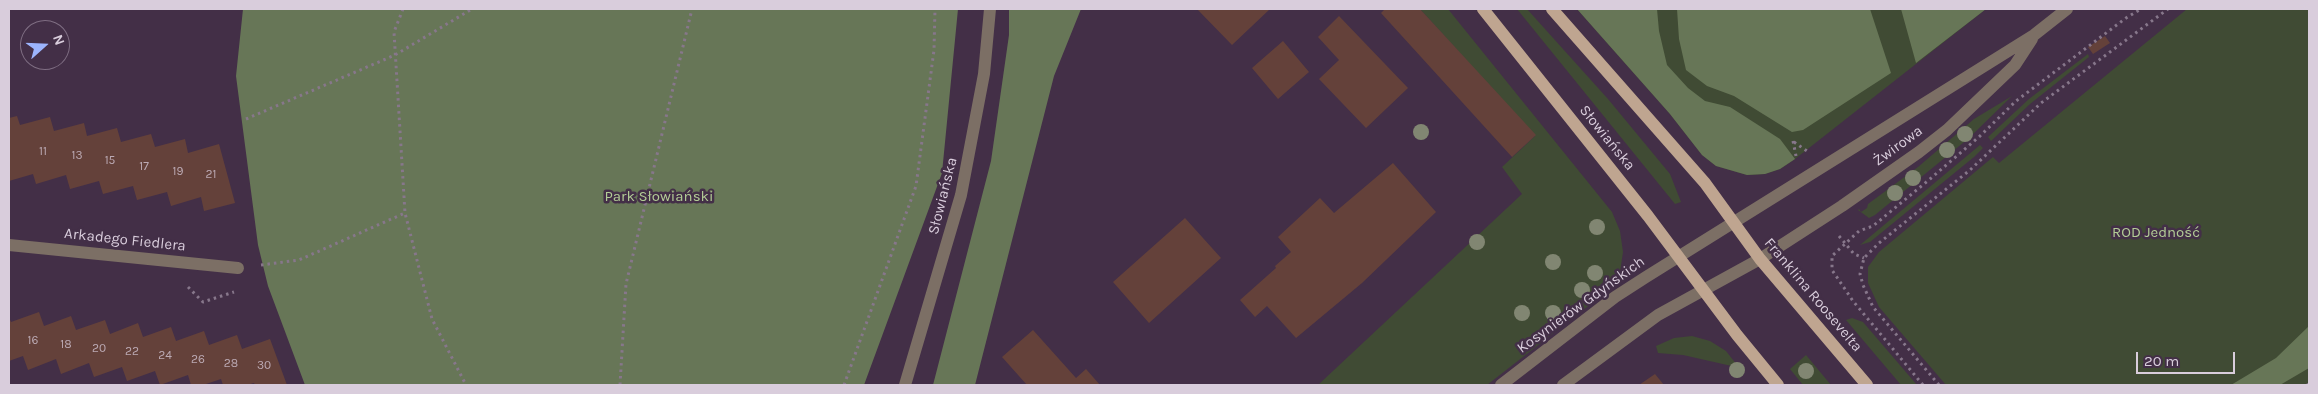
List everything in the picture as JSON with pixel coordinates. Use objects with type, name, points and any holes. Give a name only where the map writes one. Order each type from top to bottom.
[{"type":"main road","name":"Słowiańska","points":[[1483,9],[1679,257],[1702,289]]},
{"type":"main road","points":[[1552,9],[1699,176],[1734,223]]},
{"type":"main road","name":"Franklina Roosevelta","points":[[1734,223],[1760,259],[1868,385]]},
{"type":"main road","points":[[1702,289],[1778,385]]},
{"type":"street","name":"Słowiańska","points":[[905,385],[950,239],[963,186],[984,74],[990,9]]},
{"type":"street","name":"Żwirowa","points":[[1734,223],[2034,35],[2068,9]]},
{"type":"street","name":"Żwirowa","points":[[1760,259],[1842,206],[1946,130],[2015,65],[2034,35]]},
{"type":"street","name":"Kosynierów Gdyńskich","points":[[1501,385],[1615,298],[1734,223]]},
{"type":"street","name":"Arkadego Fiedlera","points":[[9,245],[238,268]]},
{"type":"street","points":[[1563,385],[1658,316],[1702,289],[1760,259]]},
{"type":"path","points":[[403,9],[394,32],[405,213],[432,319],[466,385]]},
{"type":"path","points":[[246,119],[395,55],[472,9]]},
{"type":"path","points":[[620,385],[626,284],[692,9]]},
{"type":"path","points":[[844,385],[916,186],[934,50],[934,9]]},
{"type":"path","points":[[1923,385],[1853,301],[1832,270],[1832,256],[1859,231],[1873,226],[1937,173],[1980,136],[2016,101],[2126,18],[2141,9]]},
{"type":"path","points":[[1939,385],[1873,307],[1860,274],[1864,258],[1879,243],[1970,170],[2040,103],[2168,9]]},
{"type":"path","points":[[238,268],[299,260],[405,213]]},
{"type":"green space","name":"Park Słowiański","points":[[243,9],[958,9],[942,173],[864,385],[305,385],[268,286],[258,245],[236,76]]},
{"type":"green space","points":[[1009,9],[1081,9],[1054,76],[975,385],[933,385],[991,161],[1009,35]]},
{"type":"green space","points":[[1420,9],[1448,9],[1612,212],[1620,231],[1623,252],[1620,272],[1610,289],[1487,385],[1318,385],[1522,194],[1502,167],[1535,136]]},
{"type":"green space","points":[[1517,9],[1527,9],[1608,99],[1670,174],[1681,202],[1675,204]]},
{"type":"green space","points":[[1577,9],[1986,9],[1795,159],[1780,169],[1765,174],[1747,175],[1716,166],[1702,155],[1670,114]]},
{"type":"green space","points":[[1577,9],[1657,9],[1659,31],[1667,65],[1688,88],[1705,101],[1730,107],[1780,139],[1795,159],[1780,169],[1765,174],[1747,175],[1716,166],[1702,155],[1670,114]]},
{"type":"green space","points":[[1677,9],[1870,9],[1891,73],[1803,130],[1792,132],[1734,96],[1707,86],[1686,70],[1679,39]]},
{"type":"green space","points":[[1901,9],[1986,9],[1916,63]]},
{"type":"green space","name":"ROD Jedność","points":[[2187,9],[2309,9],[2309,385],[1946,385],[1879,307],[1868,283],[1868,267],[1879,252],[1993,157],[1999,163]]},
{"type":"green space","points":[[2088,54],[2089,57],[2030,104],[1991,141],[1988,137],[2029,99]]},
{"type":"green space","points":[[2012,96],[1969,138],[1875,215],[1869,218],[1858,210],[1861,212],[1867,208],[1868,204],[1918,167],[1974,119]]},
{"type":"green space","points":[[1980,145],[1983,148],[1974,157],[1870,242],[1860,245]]},
{"type":"green space","points":[[1852,318],[1863,322],[1917,385],[1901,385],[1846,320]]},
{"type":"green space","points":[[2309,326],[2309,368],[2280,385],[2231,385],[2276,358]]},
{"type":"green space","points":[[1692,336],[1710,341],[1726,351],[1737,365],[1736,367],[1683,355],[1658,353],[1656,346],[1674,338]]},
{"type":"green space","points":[[1806,355],[1831,385],[1803,385],[1790,369]]},
{"type":"building","points":[[1197,9],[1270,9],[1232,45]]},
{"type":"building","points":[[1385,9],[1420,9],[1536,135],[1512,157],[1381,13]]},
{"type":"building","points":[[1339,16],[1408,88],[1366,128],[1319,79],[1339,60],[1318,37]]},
{"type":"building","points":[[2105,36],[2110,43],[2093,54],[2088,47]]},
{"type":"building","points":[[1283,41],[1309,72],[1278,99],[1252,68]]},
{"type":"building","points":[[17,116],[20,125],[50,117],[54,131],[84,123],[87,136],[117,128],[121,142],[151,134],[155,147],[185,139],[188,153],[219,144],[235,203],[204,211],[201,197],[171,206],[167,192],[137,200],[133,186],[103,194],[99,181],[70,189],[66,175],[36,184],[33,174],[9,181],[9,118]]},
{"type":"building","points":[[1393,163],[1436,212],[1362,283],[1296,338],[1267,306],[1255,317],[1240,300],[1291,252],[1278,237],[1320,198],[1334,213]]},
{"type":"building","points":[[1185,218],[1221,258],[1149,323],[1113,282]]},
{"type":"building","points":[[39,312],[44,326],[71,316],[76,330],[105,320],[110,334],[138,323],[143,337],[171,327],[176,341],[204,331],[209,345],[237,335],[242,349],[270,339],[287,385],[255,385],[254,383],[247,385],[223,385],[221,379],[203,385],[191,385],[188,375],[160,385],[155,371],[127,381],[122,367],[94,377],[89,363],[61,374],[56,359],[28,370],[23,356],[9,361],[9,318],[11,322]]},
{"type":"building","points":[[1033,330],[1076,378],[1086,369],[1100,385],[1027,385],[1002,357]]},
{"type":"building","points":[[1655,374],[1664,385],[1639,385]]}]
